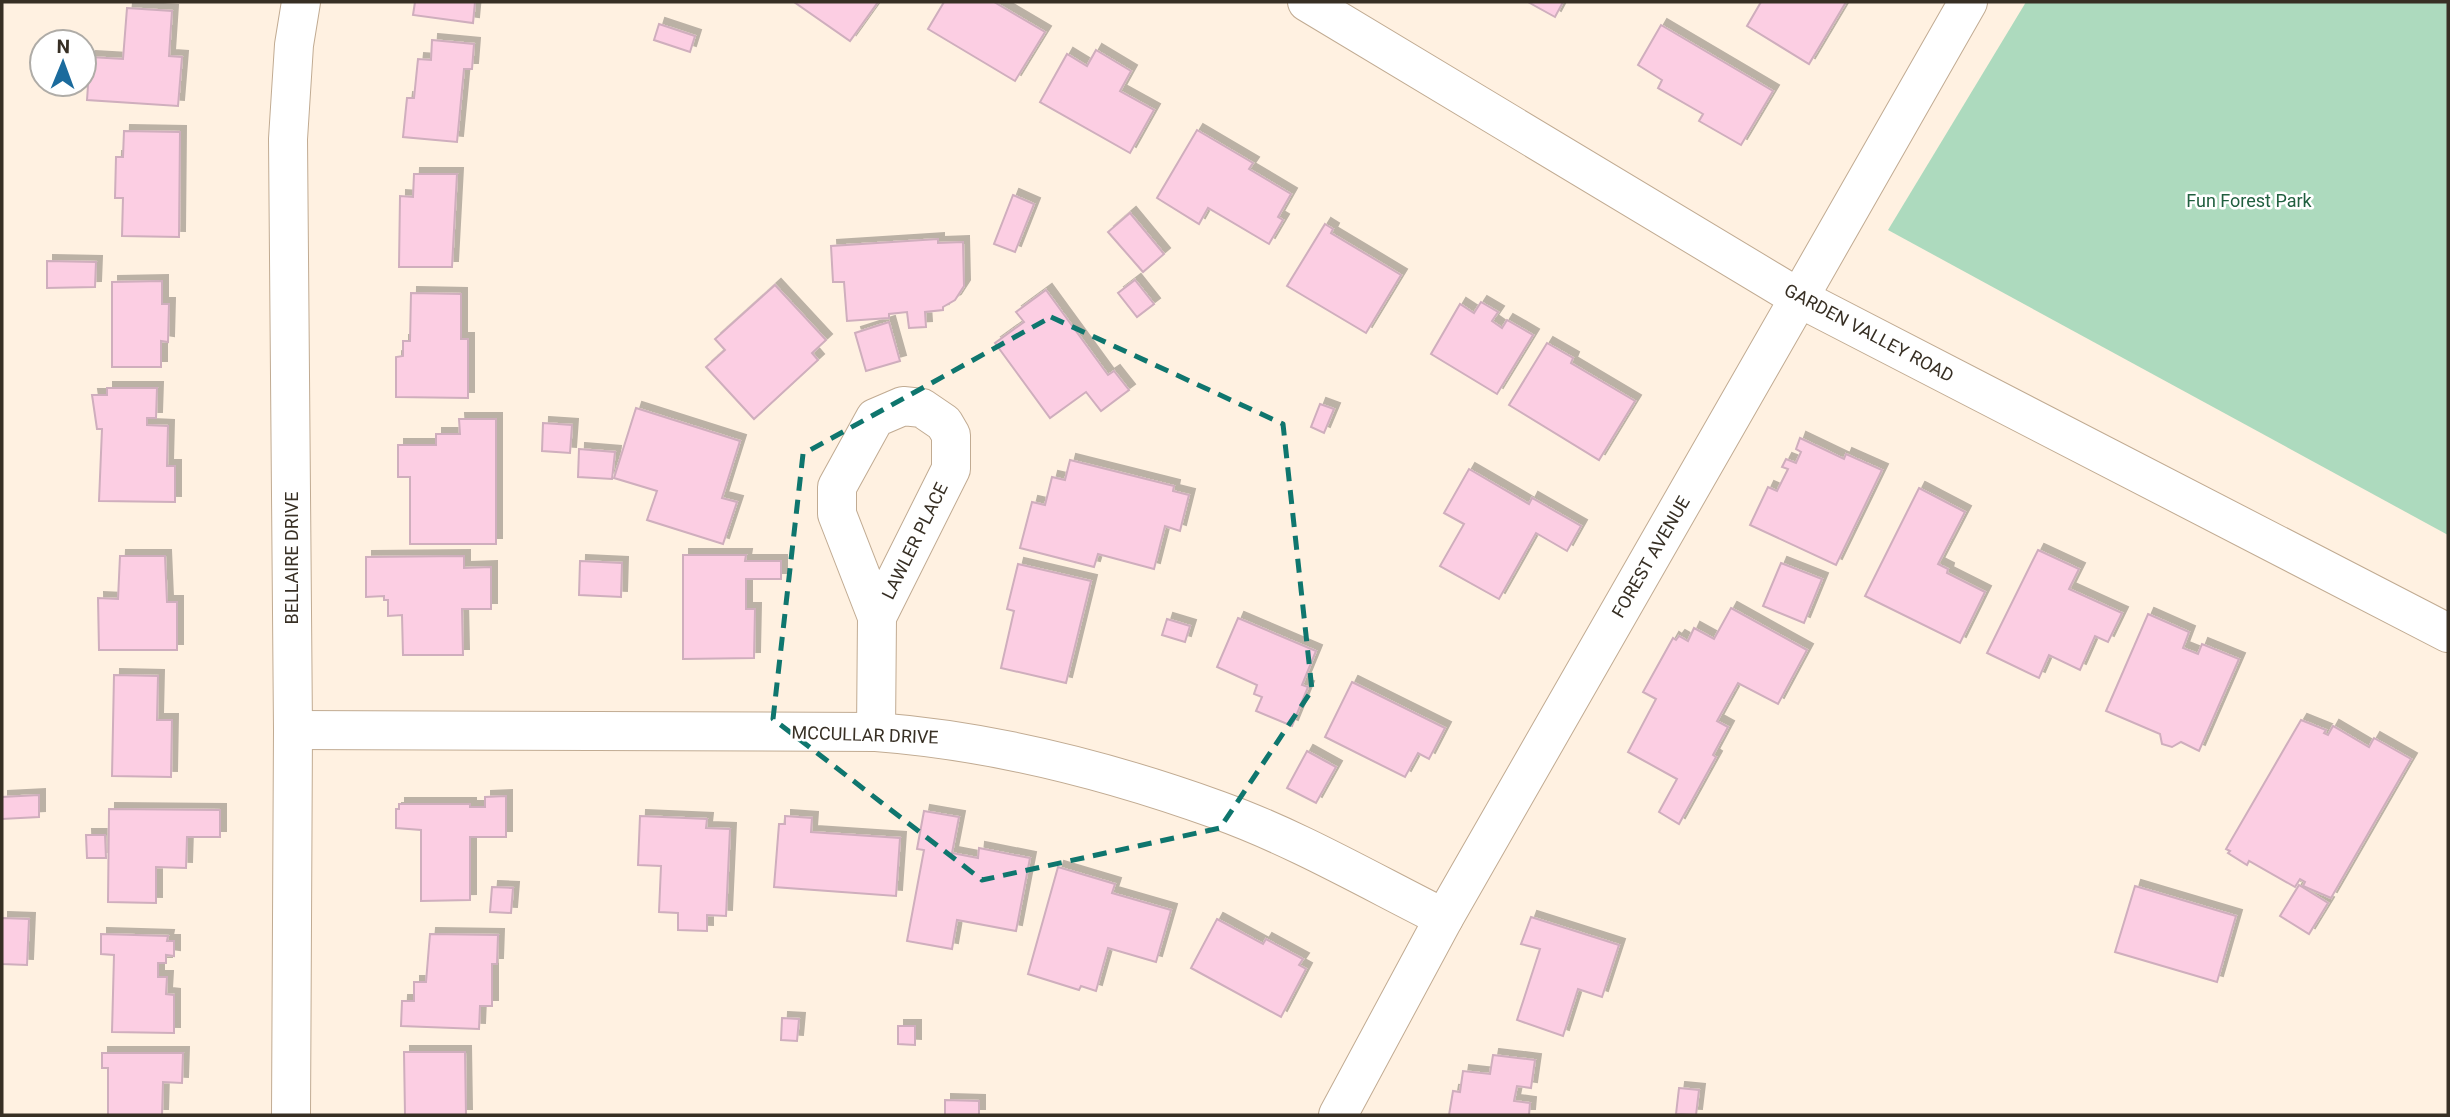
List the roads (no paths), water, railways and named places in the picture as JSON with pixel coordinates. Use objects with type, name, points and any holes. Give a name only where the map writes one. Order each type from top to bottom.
[{"type":"street","name":"BELLAIRE DRIVE","points":[[291,1115],[293,730],[288,139],[294,46],[301,2]]},
{"type":"street","name":"GARDEN VALLEY ROAD","points":[[1307,2],[1799,298],[2448,633]]},
{"type":"street","name":"FOREST AVENUE","points":[[1338,1115],[1444,918],[1968,2]]},
{"type":"street","name":"LAWLER PLACE","points":[[876,732],[877,617],[837,514],[837,487],[875,418],[903,406],[922,408],[944,423],[951,435],[951,470],[877,617]]},
{"type":"street","name":"MCCULLAR DRIVE","points":[[293,730],[876,732],[946,738],[1063,761],[1220,811],[1305,849],[1444,918]]},
{"type":"park label","name":"Fun Forest Park","points":[[2249,201]]}]
